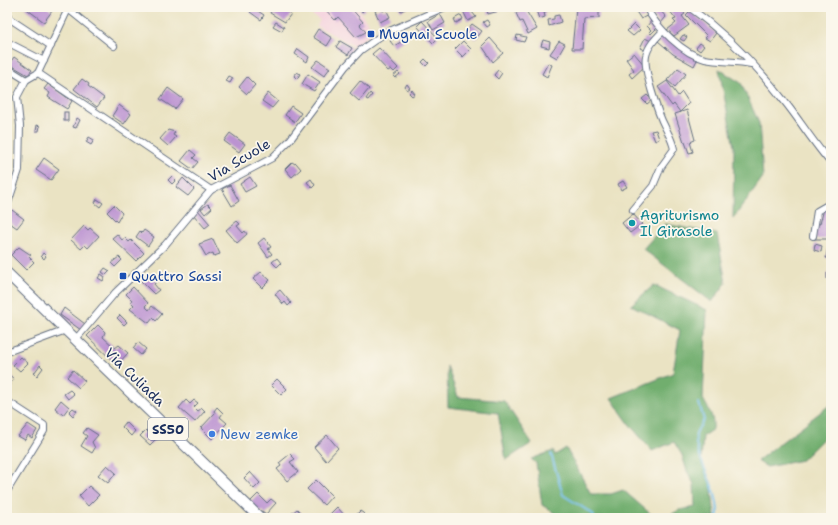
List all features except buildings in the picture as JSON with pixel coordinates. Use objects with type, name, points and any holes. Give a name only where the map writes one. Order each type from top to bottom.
[{"type":"main road","name":"Via Culiada","points":[[7,273],[260,518]]},
{"type":"street","points":[[646,7],[651,17],[663,31],[680,45],[704,59],[751,64]]},
{"type":"street","points":[[689,7],[724,35],[751,64],[784,101],[817,148],[831,163]]},
{"type":"street","points":[[7,206],[20,170],[20,126],[17,97],[26,80],[38,73],[69,8],[114,46]]},
{"type":"street","name":"Via Scuole","points":[[76,339],[115,293],[165,245],[211,190],[272,158],[290,140],[345,67],[372,41],[385,33],[441,8]]},
{"type":"street","points":[[7,17],[51,46]]},
{"type":"street","points":[[633,210],[653,186],[661,167],[674,150],[672,138],[664,126],[646,73],[646,55],[652,42],[663,31]]},
{"type":"street","points":[[7,42],[44,60]]},
{"type":"street","points":[[7,68],[26,80]]},
{"type":"street","points":[[38,73],[211,190]]},
{"type":"street","points":[[813,236],[817,211],[831,203]]},
{"type":"street","points":[[7,352],[66,330]]},
{"type":"street","points":[[7,401],[44,425],[44,431],[7,491]]},
{"type":"shaded area","points":[[305,7],[356,7],[374,31],[354,46],[317,26],[320,20],[304,10]]},
{"type":"green space","points":[[719,69],[741,83],[759,123],[763,177],[733,219],[734,147]]},
{"type":"green space","points":[[665,224],[717,234],[726,283],[712,302],[643,249]]},
{"type":"green space","points":[[654,285],[707,310],[703,399],[712,417],[713,429],[703,436],[701,461],[711,482],[715,518],[562,518],[542,505],[536,463],[531,459],[553,451],[555,455],[566,448],[591,494],[611,494],[623,490],[653,516],[667,517],[679,510],[695,507],[694,484],[687,471],[682,455],[674,442],[652,451],[630,425],[611,398],[673,373],[680,330],[631,305]]},
{"type":"green space","points":[[447,366],[458,397],[504,401],[532,443],[506,460],[498,413],[448,407]]},
{"type":"green space","points":[[831,404],[831,431],[802,460],[767,467],[757,461]]},
{"type":"waterway","points":[[699,403],[704,420],[698,428],[696,443],[698,452],[716,497],[718,508],[717,518]]},
{"type":"waterway","points":[[551,454],[563,495],[593,514],[594,518]]},
{"type":"place","name":"Mugnai Scuole","points":[[371,34]]},
{"type":"place","name":"Agriturismo Il Girasole","points":[[632,223]]},
{"type":"place","name":"Quattro Sassi","points":[[123,276]]},
{"type":"place","name":"New zemke","points":[[212,434]]}]
